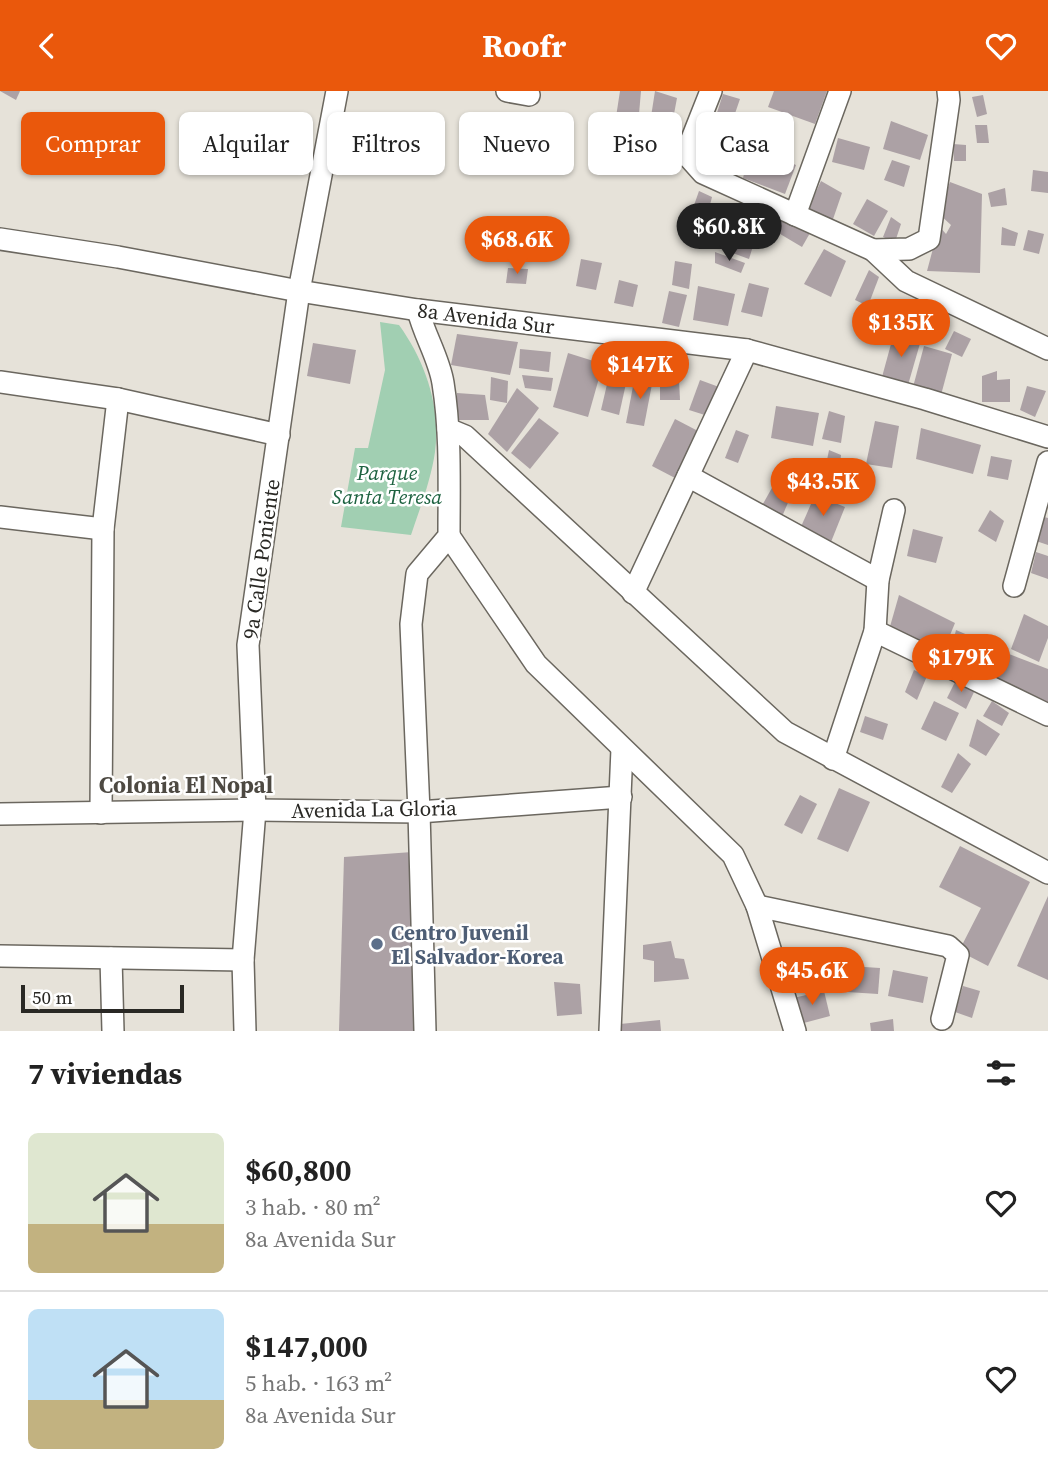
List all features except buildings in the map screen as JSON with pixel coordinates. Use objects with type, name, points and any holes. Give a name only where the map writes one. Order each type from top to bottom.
[{"type":"street","name":"9a Calle Poniente","points":[[245,1031],[243,960],[255,810],[248,645],[299,291],[337,91]]},
{"type":"street","points":[[507,91],[528,95]]},
{"type":"street","points":[[711,91],[685,154],[703,173],[873,250],[906,281],[1048,349]]},
{"type":"street","points":[[795,215],[840,91]]},
{"type":"street","points":[[873,250],[909,249],[929,239],[949,100],[948,91]]},
{"type":"street","name":"8a Avenida Sur","points":[[0,239],[418,310],[747,350],[925,399],[1048,437]]},
{"type":"street","points":[[418,310],[443,379],[448,429],[449,536],[536,664],[733,855],[757,907],[795,1031]]},
{"type":"street","points":[[633,593],[747,350]]},
{"type":"street","points":[[0,382],[118,399],[279,435]]},
{"type":"street","points":[[101,813],[103,529],[118,399]]},
{"type":"street","points":[[448,429],[465,436],[785,731],[1048,873]]},
{"type":"street","points":[[1014,586],[1048,462]]},
{"type":"street","points":[[688,477],[878,580]]},
{"type":"street","points":[[833,759],[875,631],[878,580],[894,510]]},
{"type":"street","points":[[0,517],[103,529]]},
{"type":"street","points":[[425,1031],[411,624],[417,573],[449,536]]},
{"type":"street","points":[[875,631],[1048,715]]},
{"type":"street","points":[[610,1031],[622,749]]},
{"type":"street","name":"Avenida La Gloria","points":[[0,814],[255,810],[419,812],[621,797]]},
{"type":"street","points":[[757,907],[948,946],[958,955],[942,1019]]},
{"type":"street","points":[[0,956],[243,960]]},
{"type":"street","points":[[111,958],[113,1031]]},
{"type":"green space","name":"Parque Santa Teresa","points":[[380,322],[399,325],[408,339],[429,385],[436,418],[433,462],[411,535],[341,527],[355,448],[368,448],[385,370]]},
{"type":"place","name":"Centro Juvenil El Salvador-Korea","points":[[377,944]]},
{"type":"district","name":"Colonia El Nopal","points":[[186,785]]}]
